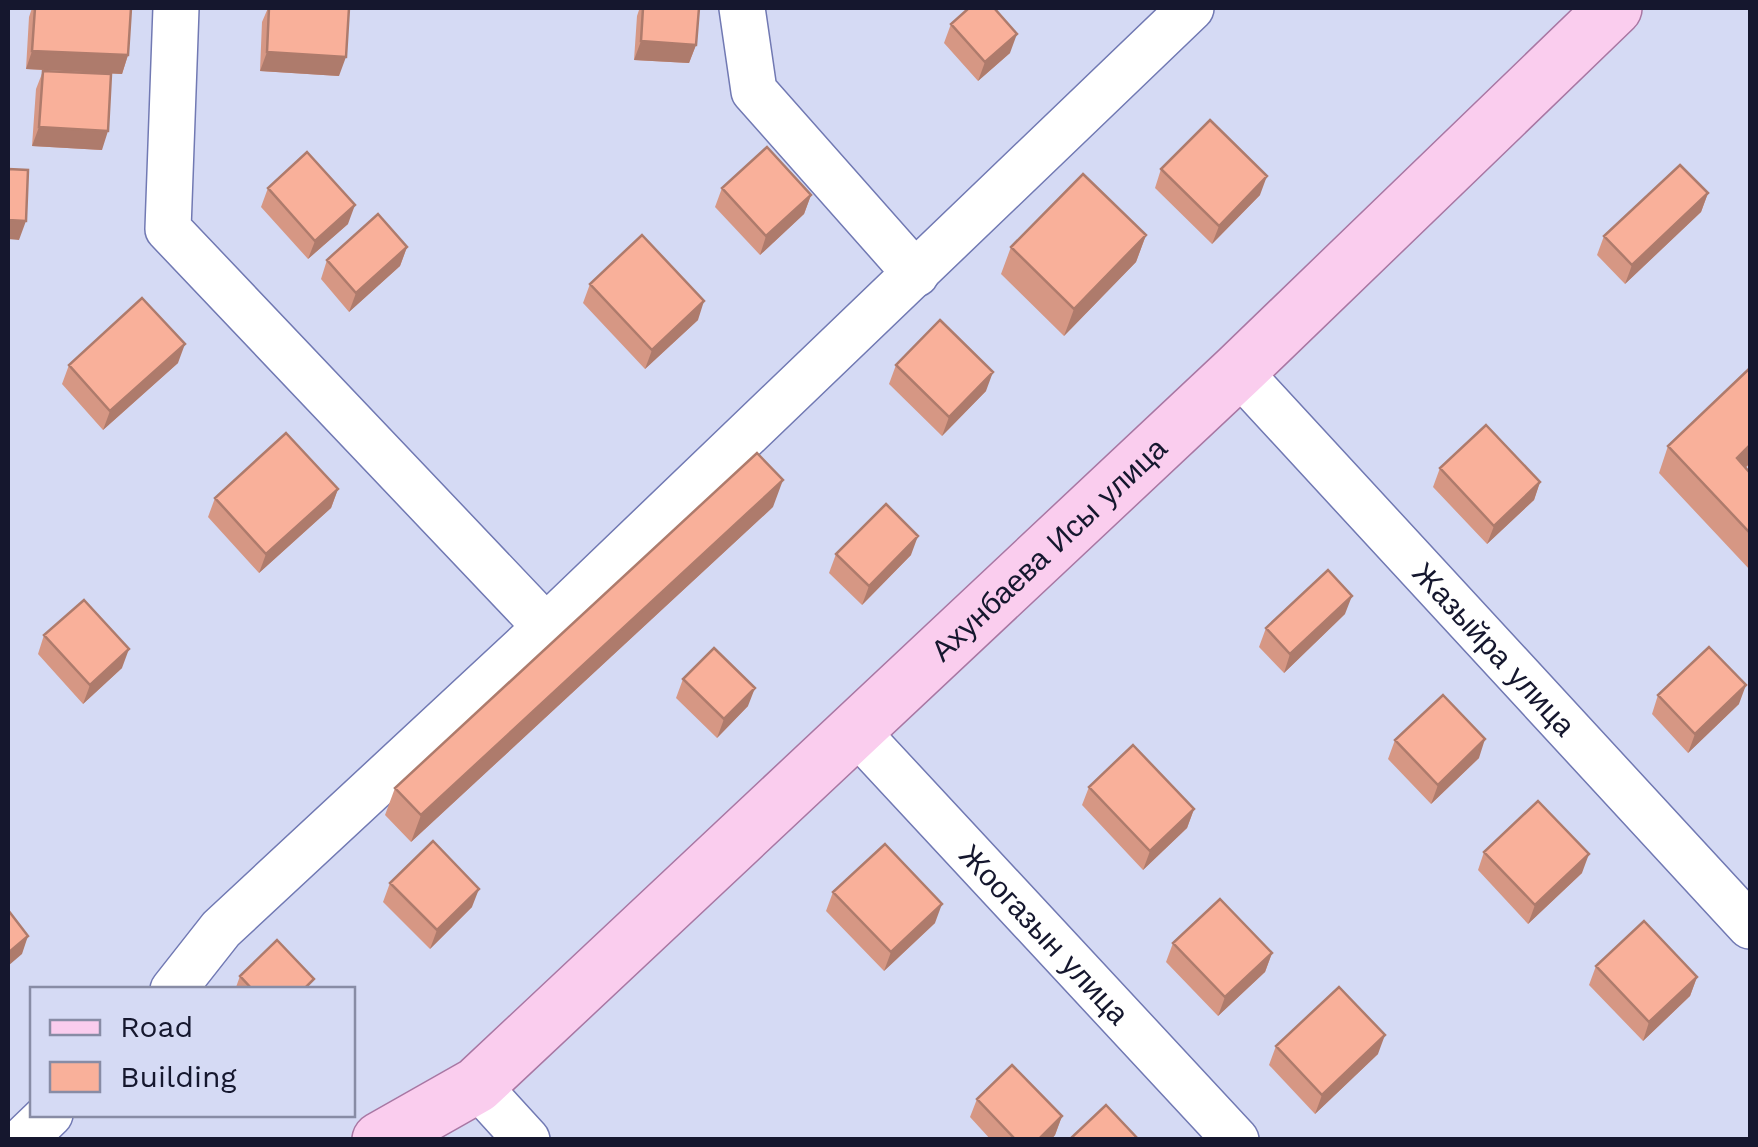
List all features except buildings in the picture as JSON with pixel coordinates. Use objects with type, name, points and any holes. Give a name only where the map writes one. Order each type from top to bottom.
[{"type":"main road","name":"Ахунбаева Исы улица","points":[[380,1140],[477,1085],[1238,371],[1614,8]]},
{"type":"main road","name":"Ахунбаева Исы улица","points":[[442,1140],[477,1085]]},
{"type":"street","points":[[176,8],[168,230],[546,628]]},
{"type":"street","points":[[742,8],[754,92],[916,274]]},
{"type":"street","points":[[175,987],[221,929],[546,628],[1191,8]]},
{"type":"street","name":"Жазыйра улица","points":[[1238,371],[1750,926]]},
{"type":"street","name":"Жоогазын улица","points":[[854,729],[1236,1140]]},
{"type":"street","points":[[477,1085],[527,1140]]},
{"type":"street","points":[[23,1140],[47,1117]]}]
